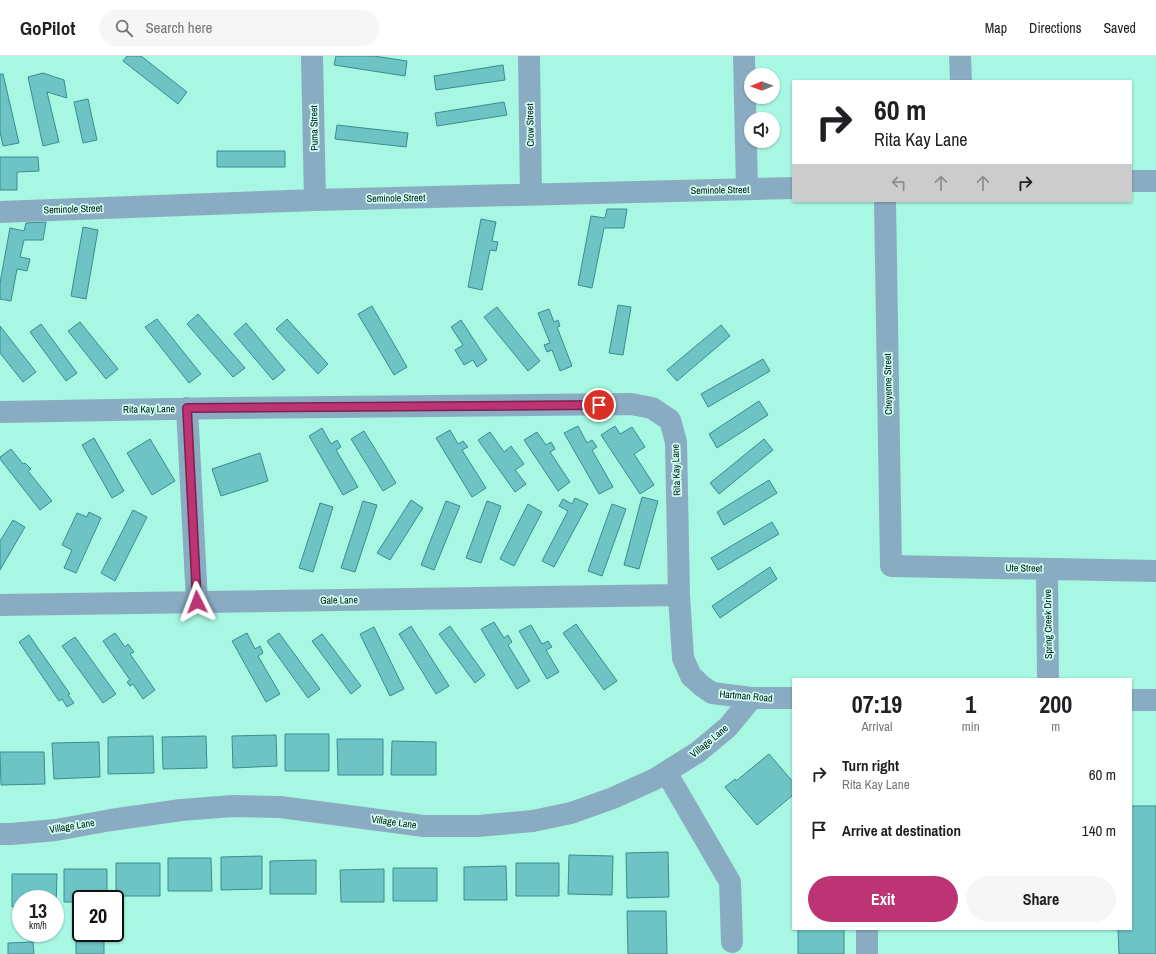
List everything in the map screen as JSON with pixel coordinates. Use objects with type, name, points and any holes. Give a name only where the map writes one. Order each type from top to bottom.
[{"type":"street","name":"Puma Street","points":[[312,56],[315,200]]},
{"type":"street","name":"Crow Street","points":[[529,56],[531,195]]},
{"type":"street","points":[[744,56],[747,189]]},
{"type":"street","points":[[960,56],[961,80]]},
{"type":"street","points":[[1132,181],[1156,181]]},
{"type":"street","name":"Seminole Street","points":[[0,212],[315,200],[792,188]]},
{"type":"street","name":"Cheyenne Street","points":[[885,202],[891,566]]},
{"type":"street","name":"Rita Kay Lane","points":[[0,412],[187,408],[630,404],[652,408],[670,420],[676,442],[679,595]]},
{"type":"street","points":[[187,408],[197,602]]},
{"type":"street","name":"Ute Street","points":[[891,566],[1156,571]]},
{"type":"street","name":"Spring Creek Drive","points":[[1047,569],[1048,678]]},
{"type":"street","name":"Gale Lane","points":[[0,605],[679,595]]},
{"type":"street","name":"Hartman Road","points":[[679,595],[683,658],[691,676],[712,693],[752,698],[792,698]]},
{"type":"street","name":"Village Lane","points":[[0,834],[56,830],[181,810],[233,806],[280,807],[424,826],[478,826],[533,821],[571,813],[613,798],[655,779],[698,752],[728,727],[752,698]]},
{"type":"street","points":[[1132,700],[1156,700]]},
{"type":"street","points":[[666,772],[730,882],[732,942]]},
{"type":"street","points":[[867,930],[868,954]]},
{"type":"building","points":[[127,56],[141,56],[187,92],[178,104],[123,61]]},
{"type":"building","points":[[336,56],[374,56],[407,61],[405,76],[334,65]]},
{"type":"building","points":[[503,65],[505,80],[436,90],[434,76]]},
{"type":"building","points":[[43,73],[64,80],[67,98],[47,92],[59,142],[43,146],[28,77]]},
{"type":"building","points":[[0,74],[3,74],[19,143],[3,146],[0,132]]},
{"type":"building","points":[[88,99],[97,140],[83,143],[74,102]]},
{"type":"building","points":[[504,102],[507,115],[437,126],[435,113]]},
{"type":"building","points":[[337,125],[408,133],[406,147],[335,139]]},
{"type":"building","points":[[217,151],[285,151],[285,167],[217,167]]},
{"type":"building","points":[[0,157],[38,157],[39,171],[17,172],[17,190],[0,190]]},
{"type":"building","points":[[607,209],[627,209],[624,228],[604,228],[592,288],[578,285],[591,216],[605,218]]},
{"type":"building","points":[[481,219],[496,222],[492,241],[498,242],[496,251],[490,250],[482,290],[468,287]]},
{"type":"building","points":[[46,222],[43,240],[24,240],[20,257],[30,259],[27,271],[17,269],[11,301],[0,299],[0,283],[10,228],[24,231],[26,223]]},
{"type":"building","points":[[83,227],[98,230],[86,299],[71,296]]},
{"type":"building","points":[[618,305],[631,307],[623,355],[609,353]]},
{"type":"building","points":[[372,306],[407,367],[394,375],[358,314]]},
{"type":"building","points":[[497,307],[540,361],[528,371],[484,317]]},
{"type":"building","points":[[549,309],[554,322],[558,320],[560,326],[557,327],[572,366],[560,371],[552,350],[547,352],[544,345],[550,343],[538,313]]},
{"type":"building","points":[[198,314],[245,368],[233,377],[187,324]]},
{"type":"building","points":[[157,319],[201,374],[189,383],[145,327]]},
{"type":"building","points":[[287,319],[328,364],[318,374],[276,329]]},
{"type":"building","points":[[461,320],[487,360],[477,367],[473,360],[464,365],[455,350],[463,345],[451,327]]},
{"type":"building","points":[[80,322],[118,369],[106,379],[68,331]]},
{"type":"building","points":[[246,323],[285,370],[273,380],[234,334]]},
{"type":"building","points":[[41,324],[77,373],[66,381],[30,332]]},
{"type":"building","points":[[721,325],[730,336],[677,381],[667,370]]},
{"type":"building","points":[[0,326],[36,372],[23,382],[0,353]]},
{"type":"building","points":[[763,359],[770,371],[708,407],[701,394]]},
{"type":"building","points":[[759,401],[768,415],[717,448],[709,434]]},
{"type":"building","points":[[578,426],[587,443],[592,440],[597,447],[592,450],[613,487],[599,494],[564,433]]},
{"type":"building","points":[[615,426],[620,434],[632,427],[645,447],[634,454],[654,485],[640,494],[601,435]]},
{"type":"building","points":[[322,428],[331,444],[337,440],[341,447],[336,450],[358,487],[343,495],[309,436]]},
{"type":"building","points":[[450,430],[458,444],[463,441],[468,447],[462,450],[486,488],[472,497],[436,438]]},
{"type":"building","points":[[364,431],[396,483],[383,491],[351,439]]},
{"type":"building","points":[[490,432],[504,452],[511,446],[524,464],[515,470],[526,484],[515,492],[478,440]]},
{"type":"building","points":[[537,432],[546,445],[551,442],[555,449],[550,452],[570,482],[558,491],[524,440]]},
{"type":"building","points":[[94,438],[124,491],[112,498],[82,445]]},
{"type":"building","points":[[150,439],[175,481],[152,495],[127,453]]},
{"type":"building","points":[[764,439],[773,450],[719,494],[710,483]]},
{"type":"building","points":[[11,449],[23,464],[25,463],[31,469],[28,471],[52,501],[40,510],[0,459],[0,457]]},
{"type":"building","points":[[260,453],[268,481],[221,496],[212,469]]},
{"type":"building","points":[[769,480],[777,493],[724,525],[717,512]]},
{"type":"building","points":[[642,497],[658,501],[639,569],[624,565]]},
{"type":"building","points":[[575,498],[588,504],[554,567],[542,561],[568,511],[559,506],[563,499],[572,504]]},
{"type":"building","points":[[411,500],[423,508],[390,560],[377,553]]},
{"type":"building","points":[[363,501],[377,505],[355,572],[341,568]]},
{"type":"building","points":[[446,501],[460,506],[434,570],[421,565]]},
{"type":"building","points":[[487,501],[501,506],[481,563],[466,558]]},
{"type":"building","points":[[320,503],[333,507],[313,572],[299,568]]},
{"type":"building","points":[[528,504],[542,512],[514,566],[500,559]]},
{"type":"building","points":[[612,504],[626,509],[602,576],[588,571]]},
{"type":"building","points":[[133,510],[147,517],[115,581],[101,573]]},
{"type":"building","points":[[89,512],[101,518],[76,573],[64,568],[72,550],[62,545],[77,513],[87,517]]},
{"type":"building","points":[[13,520],[25,527],[0,570],[0,541]]},
{"type":"building","points":[[772,522],[779,534],[718,570],[711,558]]},
{"type":"building","points":[[770,567],[777,579],[720,618],[712,606]]},
{"type":"building","points":[[494,622],[504,638],[508,635],[512,642],[508,645],[530,681],[517,689],[481,629]]},
{"type":"building","points":[[576,624],[617,681],[604,690],[563,633]]},
{"type":"building","points":[[531,625],[542,644],[548,641],[552,647],[546,650],[559,672],[547,679],[519,631]]},
{"type":"building","points":[[411,626],[449,686],[436,694],[399,634]]},
{"type":"building","points":[[450,626],[485,675],[475,683],[439,634]]},
{"type":"building","points":[[374,627],[404,689],[390,696],[360,634]]},
{"type":"building","points":[[115,633],[125,647],[128,644],[134,652],[130,654],[155,690],[143,699],[133,684],[130,686],[127,682],[130,680],[103,641]]},
{"type":"building","points":[[247,633],[255,649],[260,646],[263,653],[258,656],[280,694],[266,702],[232,641]]},
{"type":"building","points":[[279,633],[320,689],[308,698],[267,641]]},
{"type":"building","points":[[322,634],[361,686],[351,694],[312,641]]},
{"type":"building","points":[[29,635],[70,694],[68,695],[74,703],[67,707],[62,699],[59,701],[19,642]]},
{"type":"building","points":[[75,637],[116,694],[103,703],[62,646]]},
{"type":"building","points":[[285,734],[329,734],[329,771],[285,771]]},
{"type":"building","points":[[276,735],[277,766],[233,768],[232,736]]},
{"type":"building","points":[[153,736],[154,773],[108,774],[108,737]]},
{"type":"building","points":[[206,736],[207,768],[163,769],[162,737]]},
{"type":"building","points":[[337,739],[383,739],[383,775],[338,775]]},
{"type":"building","points":[[392,741],[436,742],[436,775],[391,775]]},
{"type":"building","points":[[99,742],[100,777],[54,779],[52,743]]},
{"type":"building","points":[[0,752],[44,752],[45,784],[1,785]]},
{"type":"building","points":[[769,754],[792,781],[792,796],[757,825],[725,787],[735,779],[736,781]]},
{"type":"building","points":[[1132,806],[1156,806],[1156,954],[1119,954],[1118,930],[1132,930]]},
{"type":"building","points":[[668,852],[669,897],[627,898],[626,853]]},
{"type":"building","points":[[569,855],[613,856],[612,895],[568,894]]},
{"type":"building","points":[[262,856],[262,889],[221,890],[221,857]]},
{"type":"building","points":[[168,858],[211,858],[212,891],[168,891]]},
{"type":"building","points":[[316,860],[316,894],[270,894],[270,861]]},
{"type":"building","points":[[116,863],[160,863],[160,896],[124,896],[124,890],[116,890]]},
{"type":"building","points":[[516,863],[559,863],[559,896],[516,896]]},
{"type":"building","points":[[506,866],[507,900],[464,900],[464,867]]},
{"type":"building","points":[[393,868],[437,868],[437,901],[393,901]]},
{"type":"building","points":[[64,869],[107,869],[107,890],[72,890],[72,902],[64,902]]},
{"type":"building","points":[[384,869],[384,902],[341,902],[340,870]]},
{"type":"building","points":[[12,874],[57,874],[57,890],[12,890]]},
{"type":"building","points":[[627,911],[666,911],[667,954],[628,954]]},
{"type":"building","points":[[798,930],[844,930],[844,954],[798,954]]},
{"type":"building","points":[[33,942],[34,954],[8,954],[8,943]]},
{"type":"building","points":[[76,942],[104,942],[104,954],[76,954]]},
{"type":"route","points":[[197,602],[187,408],[599,405]]}]
